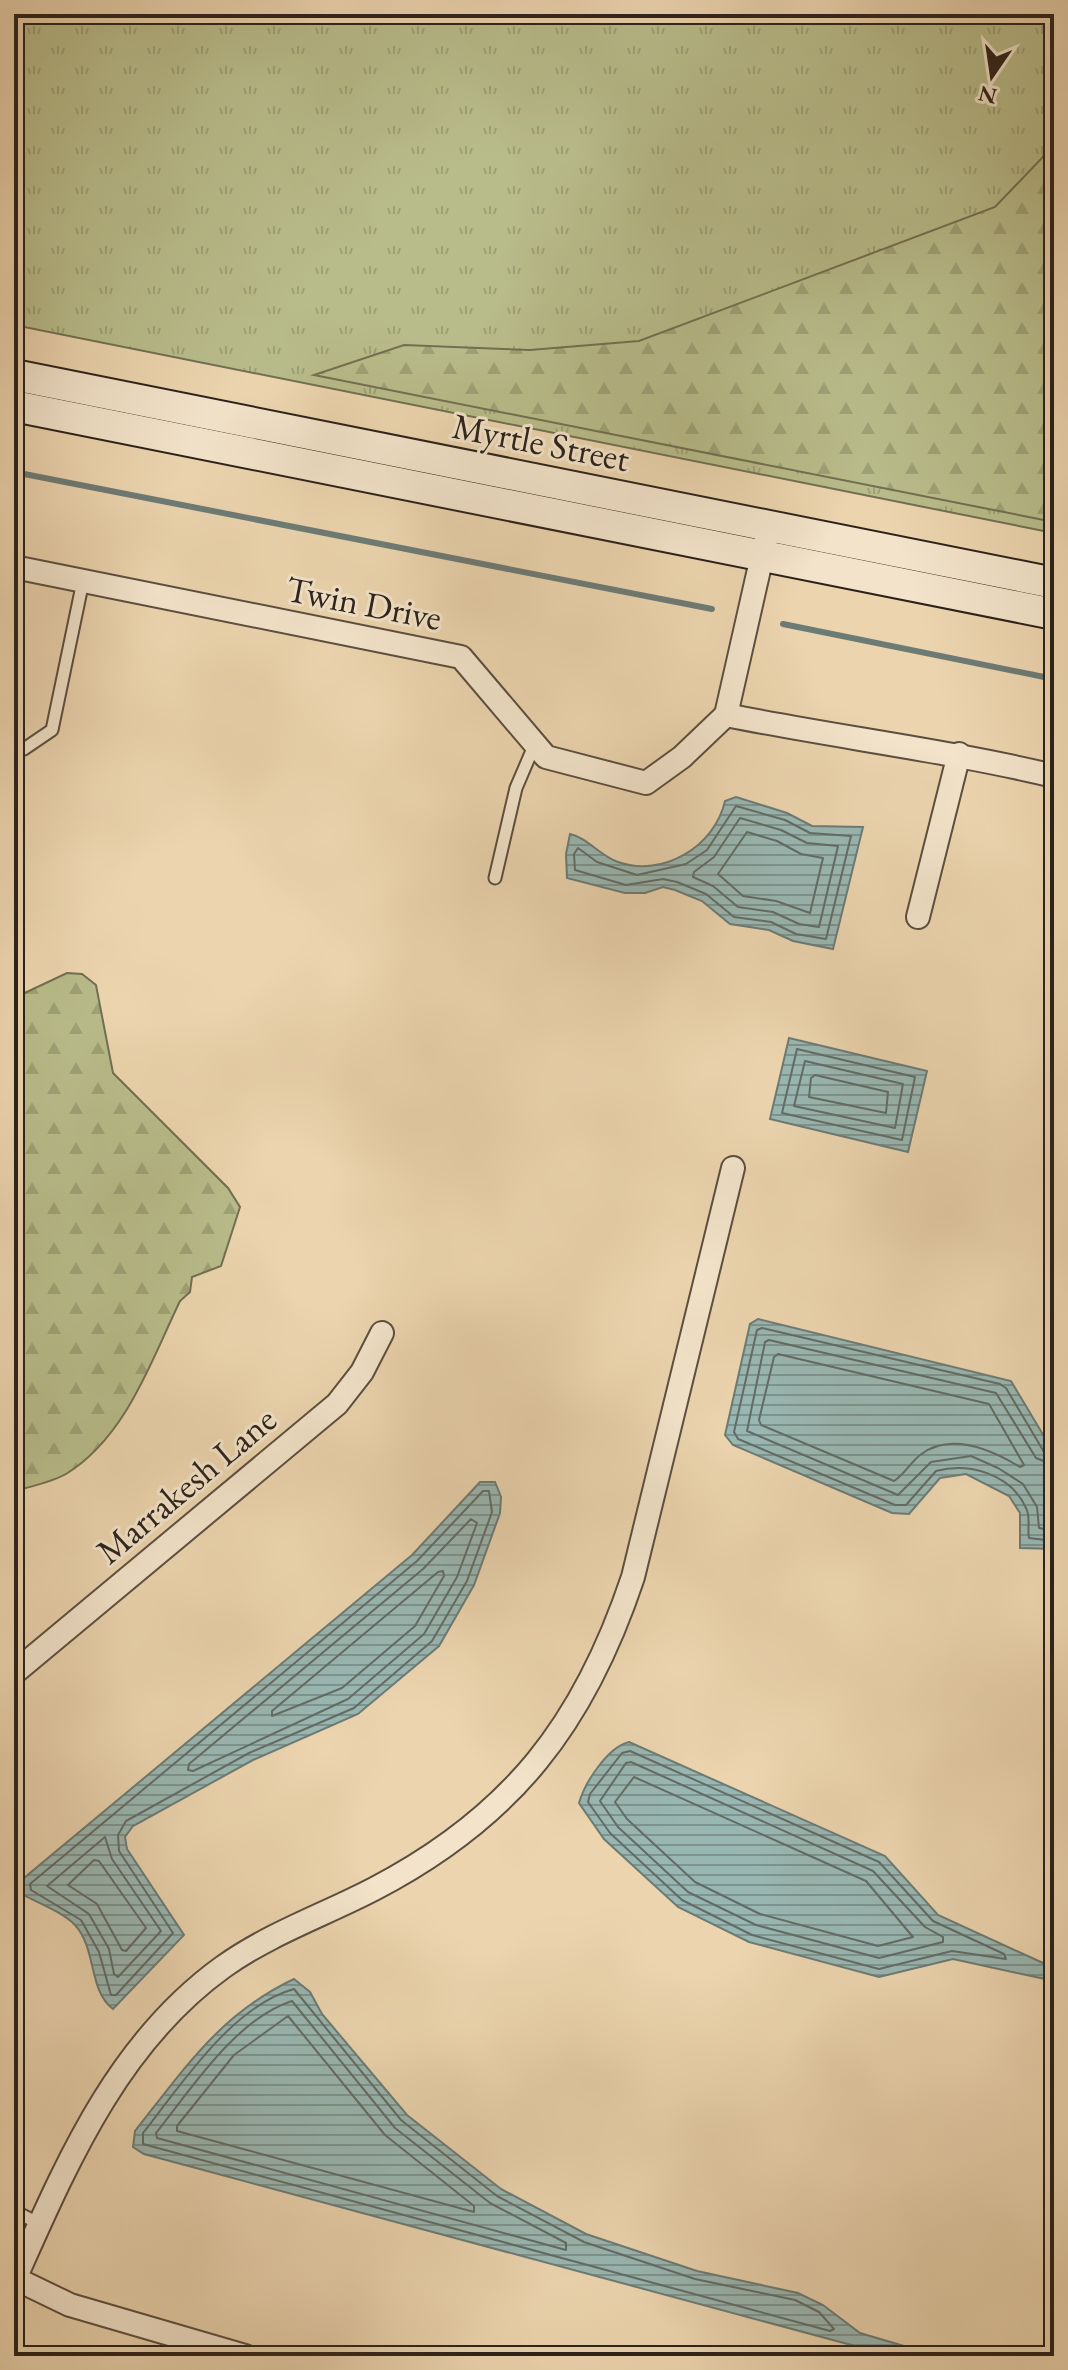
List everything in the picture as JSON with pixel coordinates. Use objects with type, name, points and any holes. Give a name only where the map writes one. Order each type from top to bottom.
[{"type":"street","name":"Myrtle Street","points":[[14,375],[1054,583]]},
{"type":"street","name":"Myrtle Street","points":[[14,406],[1054,614]]},
{"type":"street","points":[[768,526],[726,715],[838,737],[959,754],[1054,776]]},
{"type":"street","name":"Twin Drive","points":[[14,567],[461,657],[546,757],[646,783],[682,757],[726,715]]},
{"type":"street","points":[[918,917],[959,754]]},
{"type":"street","points":[[245,2356],[70,2305],[14,2279],[101,2098],[183,2002],[235,1960],[441,1852],[482,1820],[528,1773],[578,1704],[611,1643],[633,1577],[733,1168]]},
{"type":"street","name":"Marrakesh Lane","points":[[14,1673],[337,1404],[362,1372],[382,1333]]},
{"type":"lane","points":[[14,747],[24,749],[52,730],[83,581]]},
{"type":"lane","points":[[495,878],[516,788],[534,746]]},
{"type":"lane","points":[[14,2211],[40,2224]]},
{"type":"green space","points":[[14,14],[1054,14],[1054,533],[14,325]]},
{"type":"green space","points":[[1054,137],[1054,522],[314,375],[404,345],[530,350],[639,341],[995,207],[1042,158]]},
{"type":"green space","points":[[67,973],[82,974],[96,985],[113,1073],[228,1188],[240,1207],[221,1266],[192,1277],[190,1292],[180,1301],[135,1396],[105,1440],[66,1474],[14,1491],[14,998]]},
{"type":"water","points":[[736,797],[787,813],[812,826],[863,827],[833,949],[793,941],[769,930],[730,924],[702,901],[675,890],[663,887],[645,893],[625,893],[567,878],[566,854],[570,834],[618,862],[652,866],[669,862],[699,844],[710,832],[725,801]]},
{"type":"water","points":[[789,1038],[927,1071],[908,1152],[770,1119]]},
{"type":"water","points":[[758,1319],[1011,1381],[1054,1453],[1054,1549],[1020,1548],[1020,1513],[1009,1496],[966,1474],[940,1478],[909,1514],[892,1513],[733,1445],[725,1435],[750,1324]]},
{"type":"water","points":[[480,1482],[495,1482],[501,1497],[500,1513],[474,1585],[439,1646],[358,1714],[253,1760],[133,1826],[125,1837],[127,1849],[184,1935],[113,2009],[100,1991],[82,1935],[63,1915],[16,1891],[24,1878],[412,1555]]},
{"type":"water","points":[[629,1742],[885,1856],[938,1915],[1054,1968],[1054,1981],[953,1959],[879,1977],[749,1942],[678,1907],[604,1839],[579,1803],[598,1766],[613,1751]]},
{"type":"water","points":[[294,1979],[310,1992],[322,2014],[407,2115],[501,2189],[586,2234],[697,2271],[798,2293],[823,2305],[860,2333],[938,2356],[892,2356],[144,2154],[133,2147],[135,2131],[206,2044],[245,2009]]},
{"type":"waterway","points":[[14,472],[712,609]]},
{"type":"waterway","points":[[783,624],[1054,679]]}]
